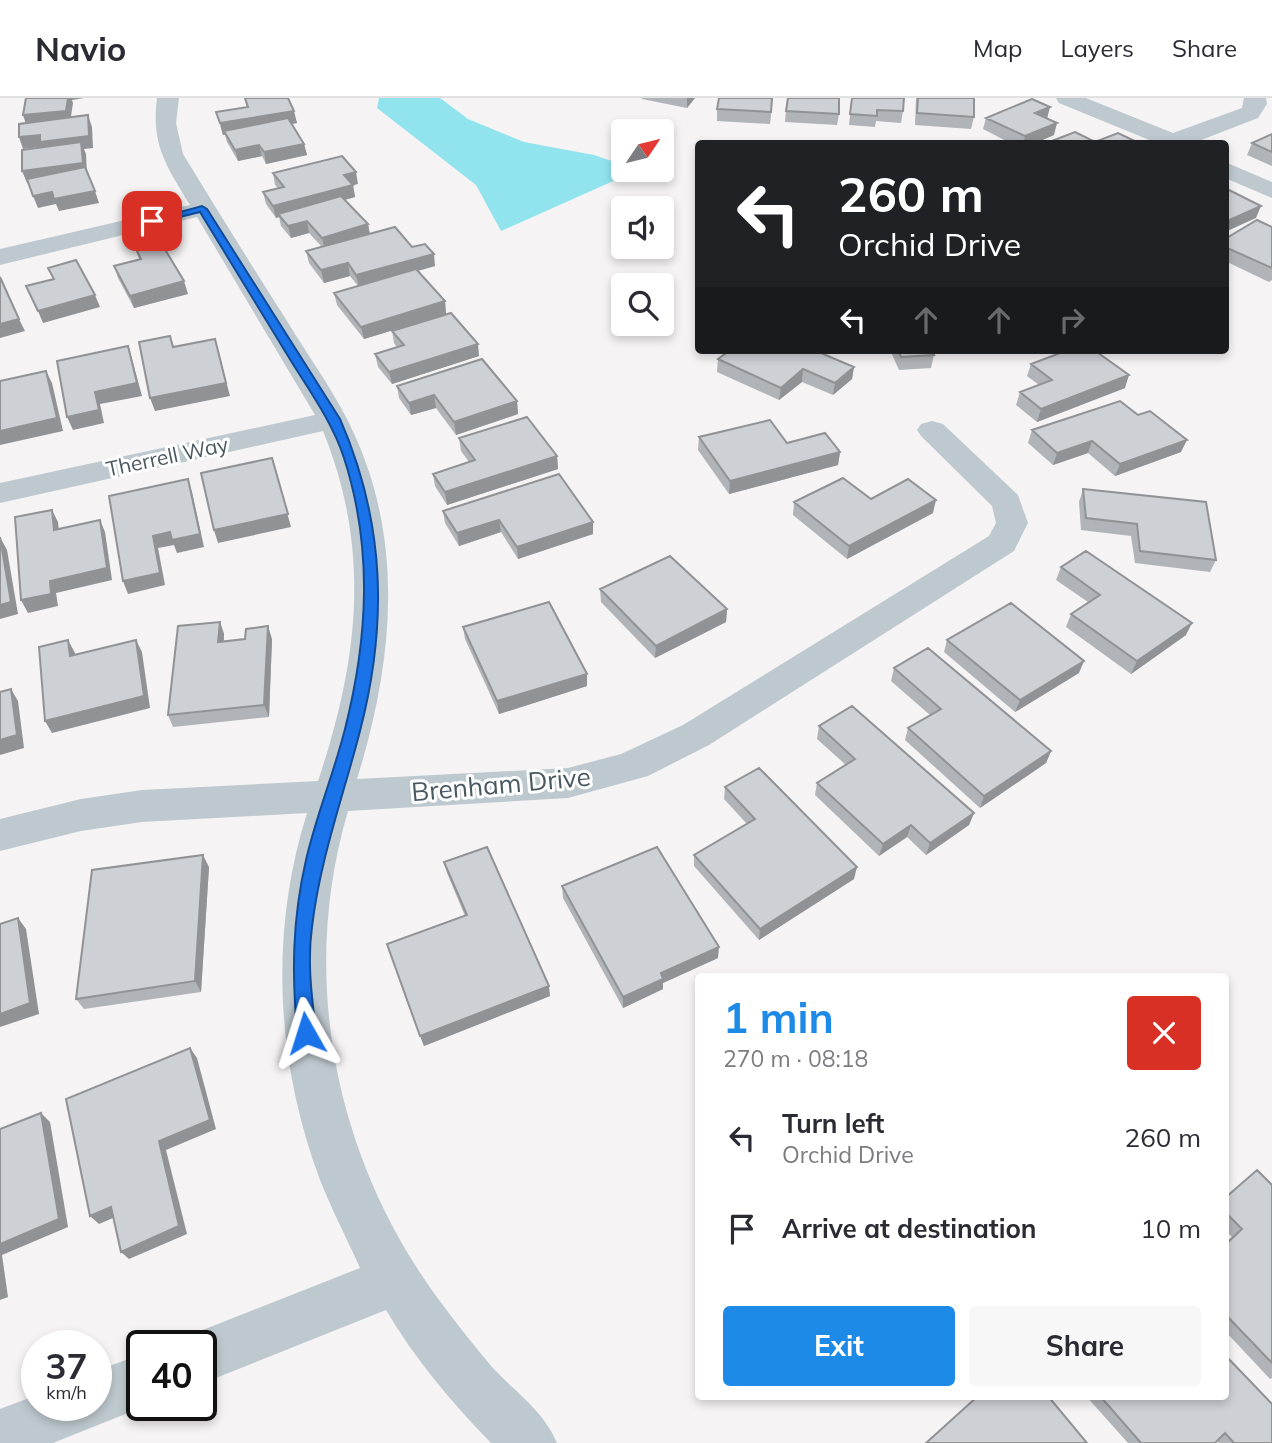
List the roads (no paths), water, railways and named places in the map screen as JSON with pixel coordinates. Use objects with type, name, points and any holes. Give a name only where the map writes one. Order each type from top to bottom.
[{"type":"street","points":[[168,98],[164,123],[166,140],[180,171],[333,419],[350,457],[363,500],[371,551],[373,609],[362,696],[314,859],[304,916],[300,967],[309,1057],[333,1149],[367,1233],[420,1322],[461,1372],[529,1443]]},
{"type":"street","points":[[1067,98],[1172,140]]},
{"type":"street","points":[[1182,140],[1250,113],[1256,104],[1255,98]]},
{"type":"street","points":[[1229,171],[1272,191]]},
{"type":"street","points":[[0,257],[202,209]]},
{"type":"street","name":"Therrell Way","points":[[0,493],[333,419]]},
{"type":"street","name":"Brenham Drive","points":[[0,835],[81,815],[142,806],[568,783],[596,778],[648,761],[720,720],[1002,543],[1012,523],[1007,502],[933,430]]},
{"type":"street","points":[[217,1351],[394,1281]]},
{"type":"street","points":[[0,1437],[40,1421]]},
{"type":"water","points":[[379,98],[440,98],[468,119],[524,142],[594,155],[611,161],[611,182],[501,231],[476,185],[377,108]]}]
